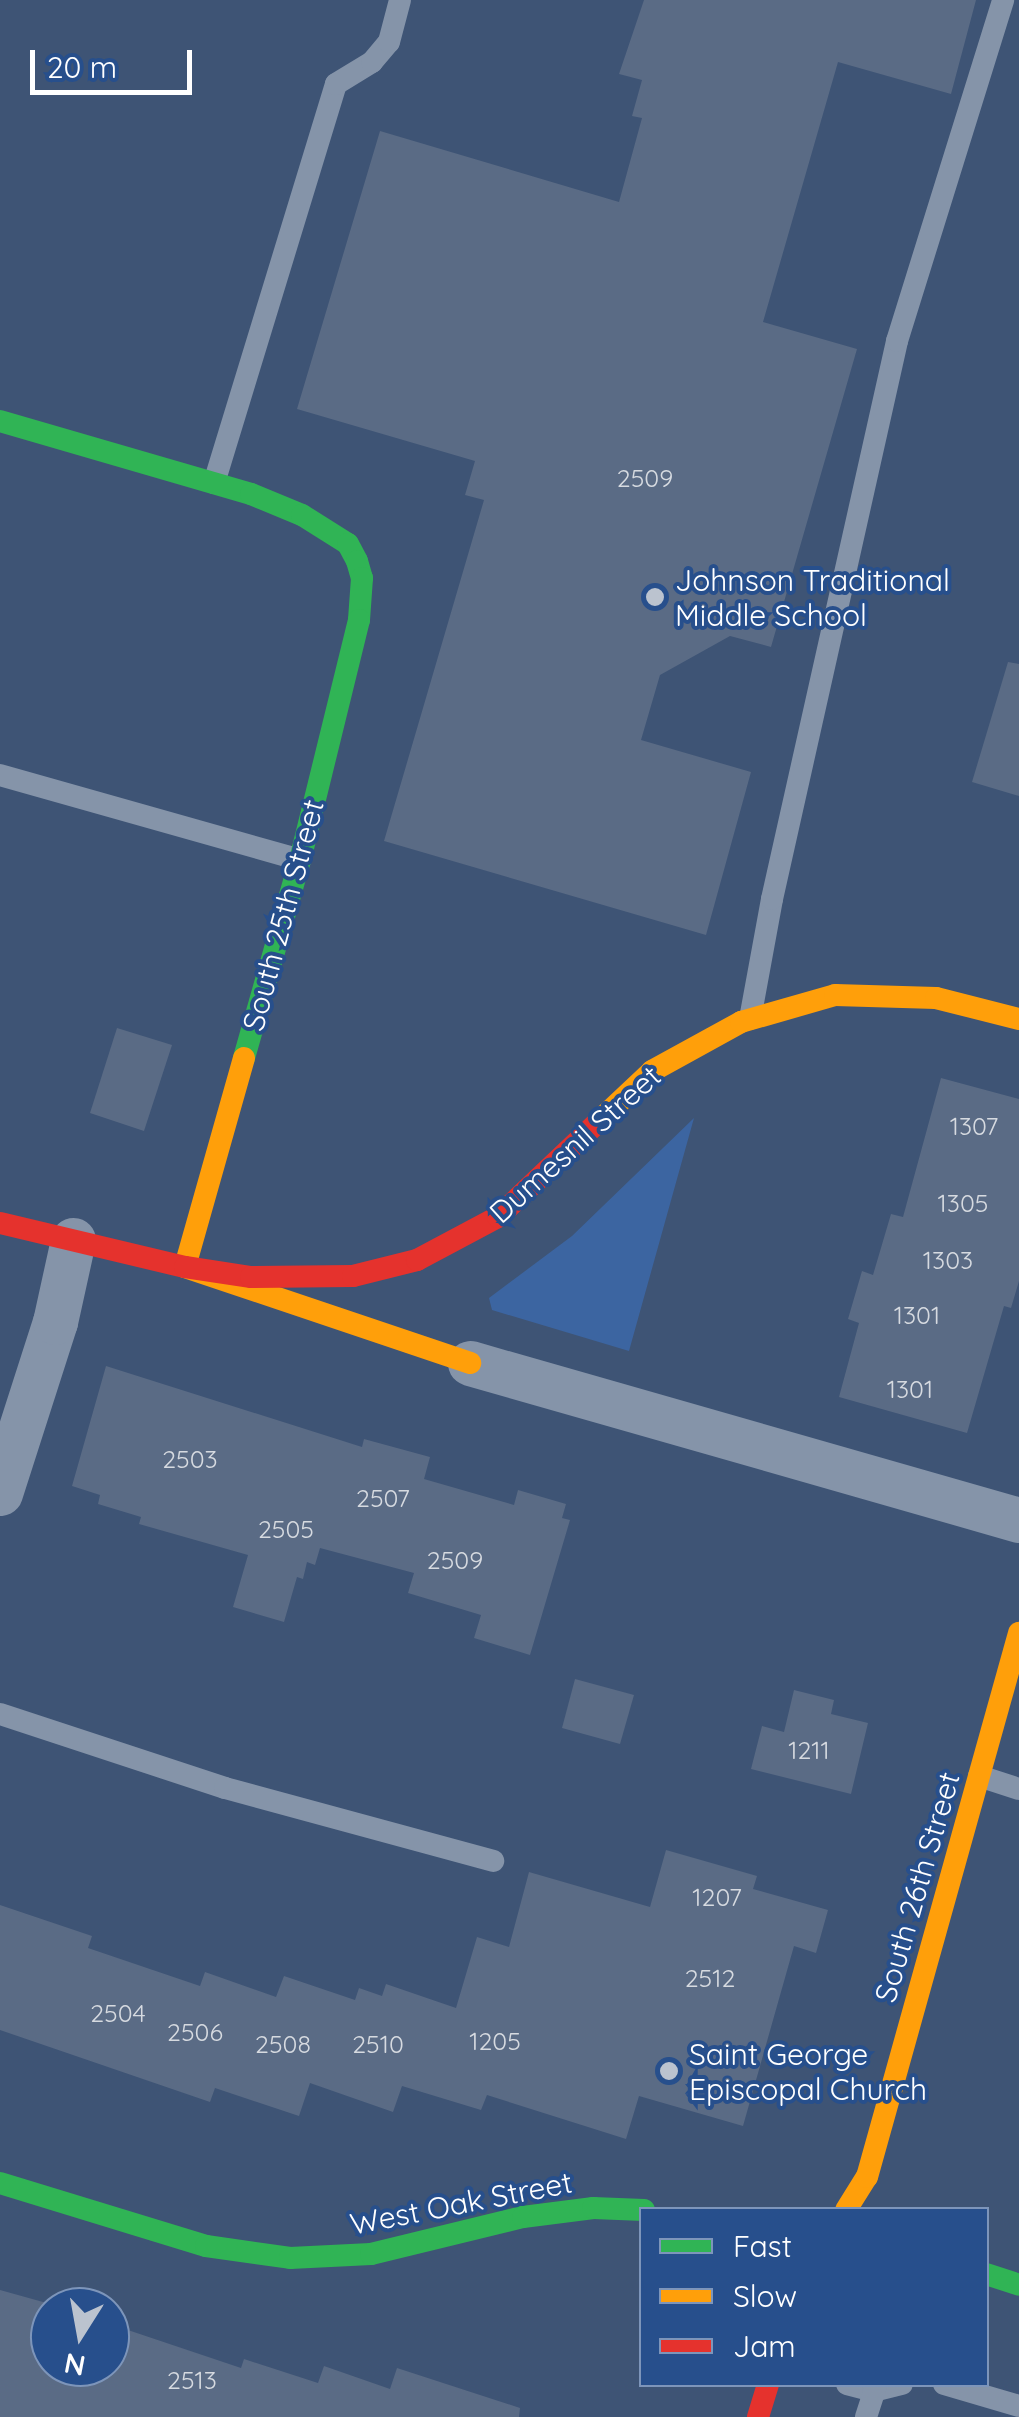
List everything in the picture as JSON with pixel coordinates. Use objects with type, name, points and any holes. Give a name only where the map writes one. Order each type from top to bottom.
[{"type":"main road","points":[[0,421],[214,483]]},
{"type":"main road","name":"South 25th Street","points":[[185,1267],[300,860],[359,620],[362,578],[348,544],[302,515],[214,483]]},
{"type":"main road","name":"Dumesnil Street","points":[[185,1267],[251,1277],[329,1279],[416,1260],[516,1204],[652,1072],[716,1032],[750,1019],[835,994],[936,998],[1019,1019]]},
{"type":"main road","name":"Dumesnil Street","points":[[0,1224],[185,1267],[470,1362]]},
{"type":"main road","name":"South 26th Street","points":[[848,2207],[867,2177],[1019,1633]]},
{"type":"main road","name":"West Oak Street","points":[[0,2182],[206,2246],[290,2258],[371,2254],[523,2217],[593,2208],[639,2210]]},
{"type":"main road","points":[[989,2275],[1019,2285]]},
{"type":"main road","points":[[758,2417],[767,2387]]},
{"type":"street","points":[[0,1493],[55,1322],[73,1240]]},
{"type":"street","name":"Dumesnil Street","points":[[470,1362],[1019,1520]]},
{"type":"lane","points":[[214,483],[336,84],[372,62],[389,42],[400,0]]},
{"type":"lane","points":[[750,1019],[772,899],[897,341],[1004,0]]},
{"type":"lane","points":[[0,775],[300,860]]},
{"type":"lane","points":[[0,1714],[224,1788],[493,1861]]},
{"type":"lane","points":[[979,1776],[1019,1789]]},
{"type":"lane","points":[[954,2387],[1019,2406]]},
{"type":"lane","points":[[866,2417],[875,2388]]},
{"type":"shaded area","points":[[694,1118],[629,1351],[492,1310],[489,1298],[572,1236]]},
{"type":"building","points":[[644,0],[976,0],[951,94],[838,62],[763,322],[857,349],[771,647],[730,636],[660,675],[641,740],[751,772],[706,935],[384,841],[484,500],[465,495],[475,461],[297,409],[380,131],[619,202],[642,118],[632,116],[642,80],[619,74]]},
{"type":"building","points":[[1008,662],[1019,664],[1019,796],[972,782]]},
{"type":"building","points":[[117,1028],[172,1045],[144,1131],[90,1113]]},
{"type":"building","points":[[941,1078],[1019,1099],[1019,1281],[1011,1308],[1004,1306],[967,1433],[839,1397],[859,1323],[848,1319],[862,1271],[873,1275],[891,1214],[903,1217]]},
{"type":"building","points":[[106,1366],[362,1447],[364,1439],[430,1457],[424,1479],[514,1505],[518,1490],[566,1504],[562,1518],[570,1520],[530,1655],[474,1638],[481,1615],[408,1593],[414,1573],[320,1548],[315,1565],[307,1562],[303,1579],[297,1577],[284,1622],[233,1607],[248,1555],[139,1524],[141,1517],[98,1504],[100,1495],[72,1486]]},
{"type":"building","points":[[575,1679],[634,1695],[620,1744],[562,1728]]},
{"type":"building","points":[[794,1690],[834,1700],[831,1714],[868,1723],[851,1794],[751,1769],[762,1726],[784,1732]]},
{"type":"building","points":[[666,1850],[757,1876],[753,1889],[828,1910],[816,1953],[794,1946],[743,2126],[639,2096],[626,2139],[487,2095],[481,2110],[402,2086],[393,2112],[310,2083],[299,2116],[215,2088],[210,2102],[0,2030],[0,1905],[92,1936],[88,1948],[200,1986],[205,1972],[276,1997],[284,1976],[355,2000],[359,1988],[382,1996],[386,1984],[456,2008],[477,1937],[509,1947],[529,1872],[650,1907]]},
{"type":"building","points":[[0,2290],[30,2298],[30,2387],[130,2387],[130,2331],[241,2368],[244,2359],[318,2383],[324,2366],[390,2389],[397,2368],[520,2408],[519,2417],[0,2417]]},
{"type":"traffic: fast","points":[[0,421],[251,494],[302,515],[348,544],[357,561],[362,578],[359,620],[300,860],[244,1058]]},
{"type":"traffic: fast","points":[[0,2183],[206,2246],[290,2258],[371,2254],[523,2217],[593,2208],[639,2210]]},
{"type":"traffic: fast","points":[[989,2275],[1019,2285]]},
{"type":"traffic: slow","points":[[599,1121],[652,1071],[741,1022],[835,995],[936,998],[1019,1019]]},
{"type":"traffic: slow","points":[[244,1058],[185,1267],[470,1363]]},
{"type":"traffic: slow","points":[[848,2207],[867,2177],[1019,1633]]},
{"type":"traffic: jam","points":[[0,1223],[185,1267],[251,1277],[353,1276],[417,1260],[498,1217],[599,1121]]},
{"type":"traffic: jam","points":[[758,2417],[767,2387]]},
{"type":"place","name":"Johnson Traditional Middle School","points":[[655,597]]},
{"type":"place","name":"Saint George Episcopal Church","points":[[669,2071]]}]
